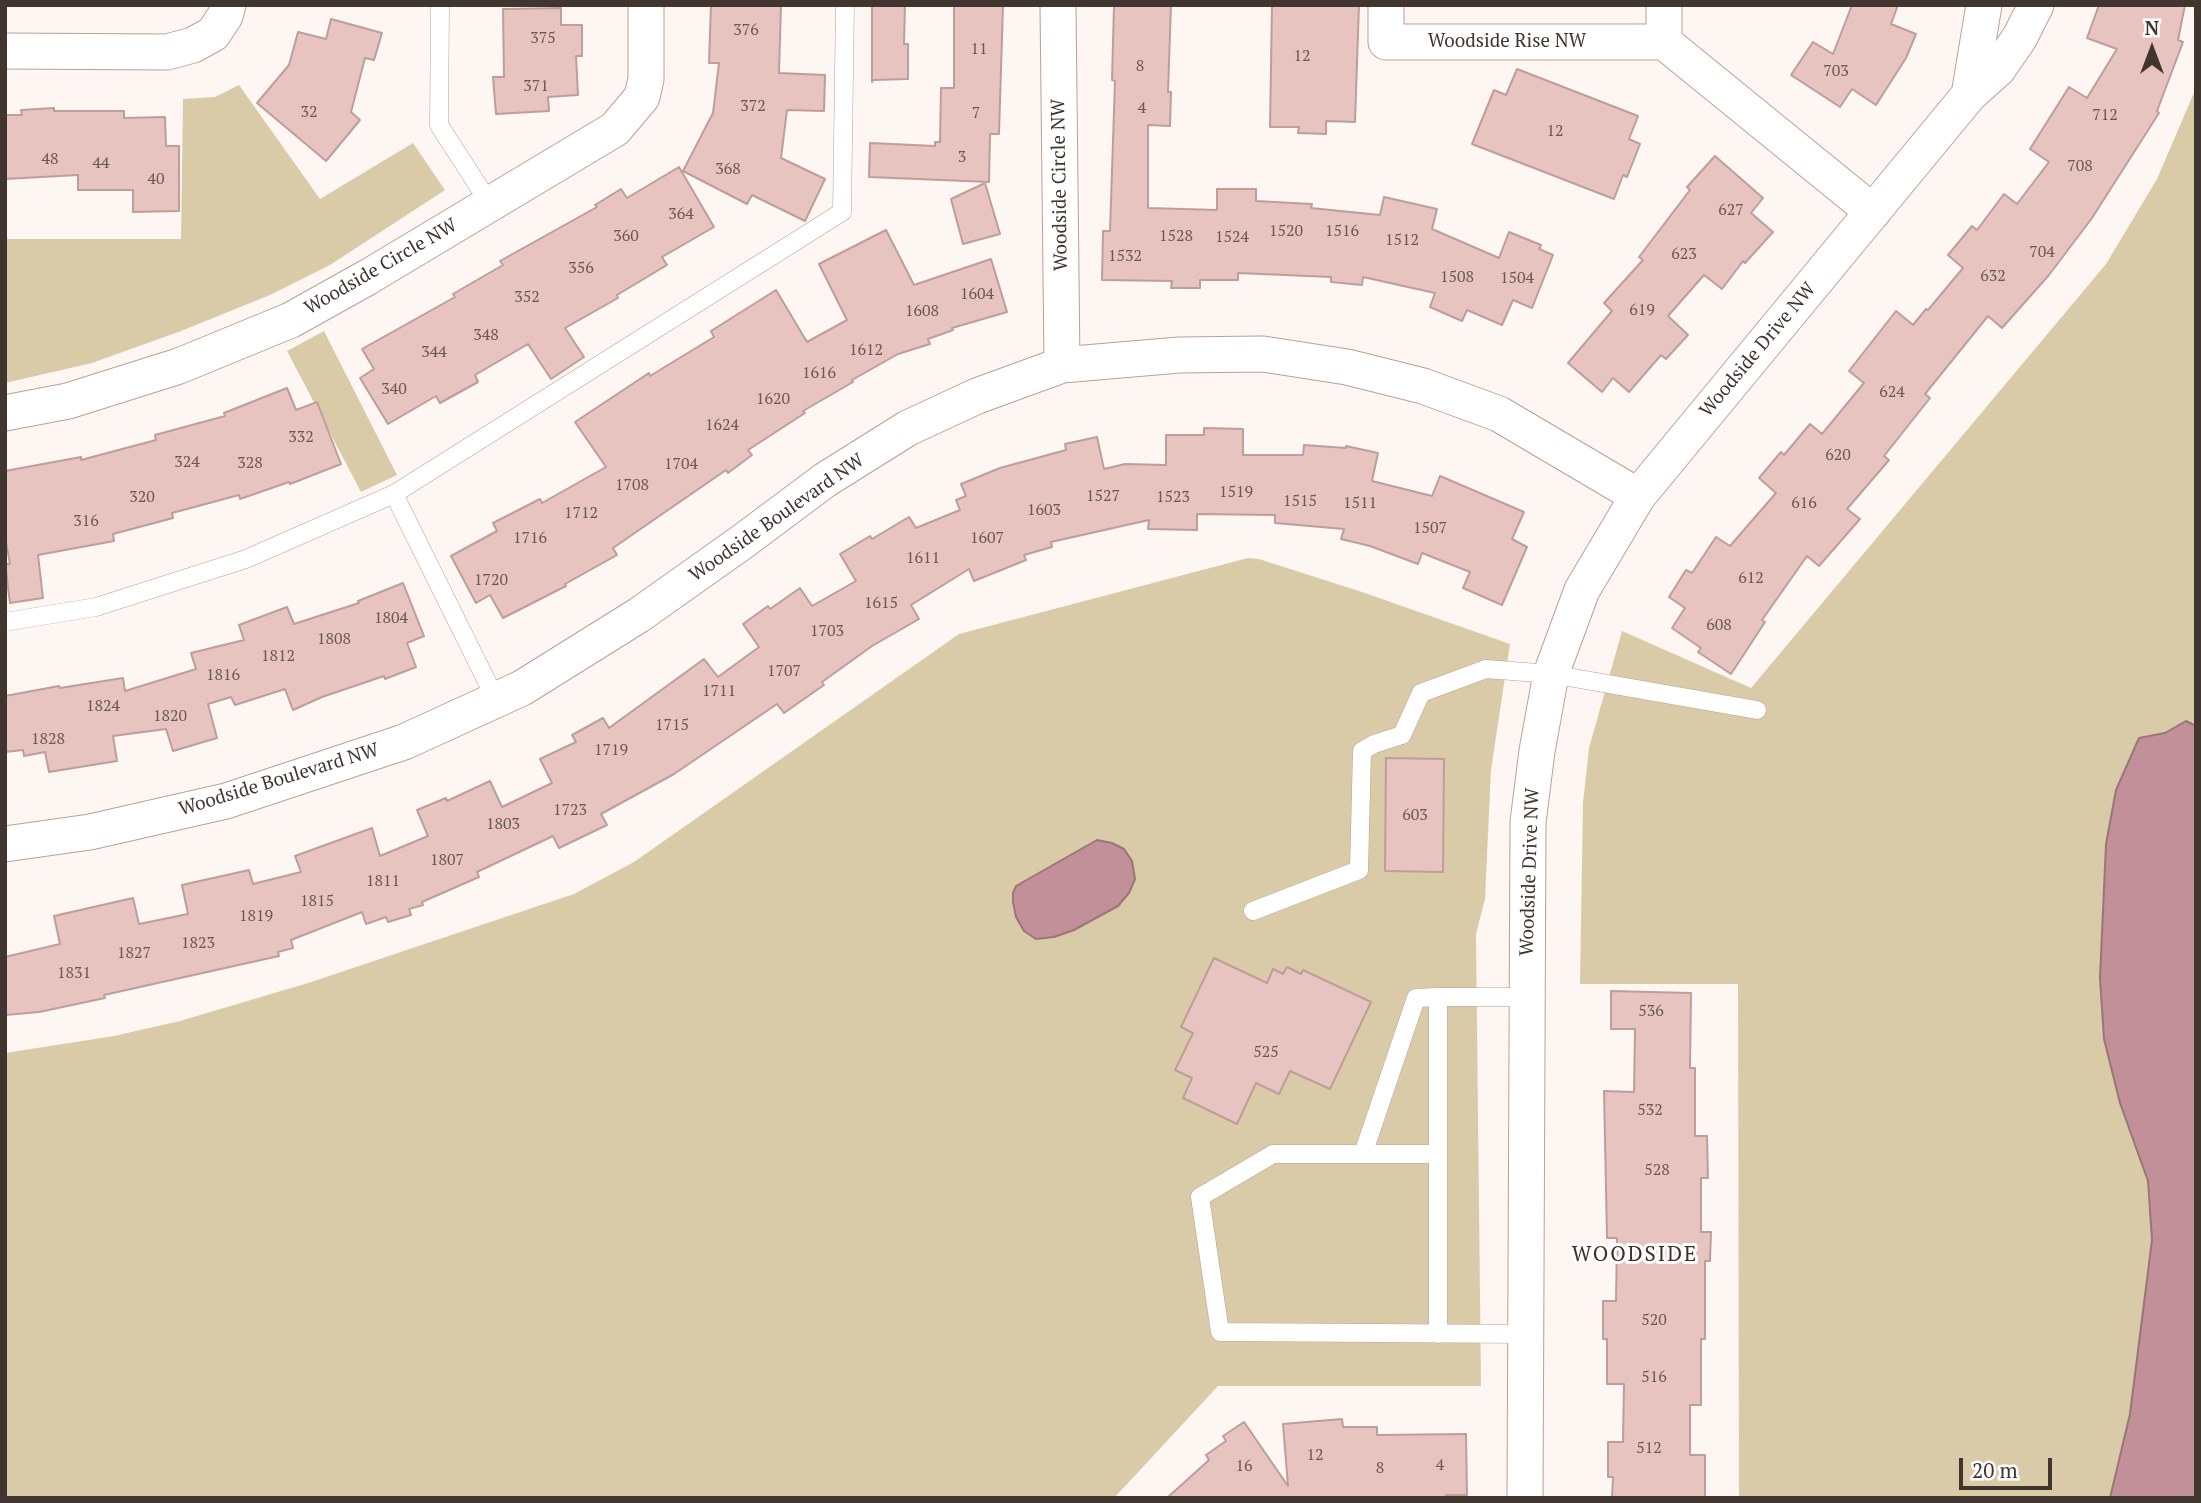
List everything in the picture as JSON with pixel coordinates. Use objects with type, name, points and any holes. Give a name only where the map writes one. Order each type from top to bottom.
[{"type":"street","points":[[5,51],[167,52],[193,45],[213,34],[225,16],[228,5]]},
{"type":"street","name":"Woodside Circle NW","points":[[5,413],[68,401],[179,366],[290,320],[368,277],[615,129],[642,97],[646,79],[646,5]]},
{"type":"street","name":"Woodside Circle NW","points":[[1058,5],[1062,365]]},
{"type":"street","name":"Woodside Rise NW","points":[[1386,5],[1386,42],[1664,42]]},
{"type":"street","points":[[1664,5],[1664,42],[1873,212]]},
{"type":"street","name":"Woodside Drive NW","points":[[1969,95],[1984,5]]},
{"type":"street","name":"Woodside Drive NW","points":[[1525,1498],[1528,822],[1536,751],[1551,674],[1582,590],[1638,496],[1969,95],[1998,69],[2020,37],[2036,5]]},
{"type":"street","name":"Woodside Boulevard NW","points":[[5,844],[90,832],[226,801],[404,741],[496,700],[522,688],[639,615],[825,480],[908,428],[977,396],[1062,365],[1179,355],[1264,354],[1347,367],[1423,386],[1499,414],[1638,496]]},
{"type":"lane","points":[[440,5],[439,125],[490,204]]},
{"type":"lane","points":[[5,622],[96,607],[246,559],[394,494],[842,212],[845,5]]},
{"type":"lane","points":[[394,494],[496,700]]},
{"type":"lane","points":[[1253,911],[1359,870],[1362,751],[1402,735],[1422,693],[1486,669],[1551,674],[1757,710]]},
{"type":"lane","points":[[1438,997],[1438,1334]]},
{"type":"lane","points":[[1363,1154],[1416,998],[1527,997]]},
{"type":"lane","points":[[1438,1154],[1273,1154],[1200,1197],[1220,1332],[1525,1334]]},
{"type":"shaded area","points":[[239,85],[320,199],[413,143],[445,190],[330,265],[270,295],[92,363],[5,383],[5,239],[181,239],[183,99],[215,97]]},
{"type":"shaded area","points":[[2196,88],[2196,1498],[1739,1498],[1738,984],[1580,984],[1583,803],[1589,748],[1622,631],[1751,688],[2106,264],[2157,179]]},
{"type":"shaded area","points":[[324,331],[397,475],[361,492],[287,351]]},
{"type":"shaded area","points":[[1248,558],[1259,559],[1365,593],[1510,644],[1491,770],[1485,899],[1476,934],[1481,1386],[1218,1386],[1114,1498],[5,1498],[5,1053],[114,1036],[180,1021],[308,983],[574,894],[634,862],[959,634]]},
{"type":"shaded area","points":[[2186,721],[2196,726],[2196,1498],[2110,1498],[2130,1414],[2152,1240],[2148,1181],[2120,1103],[2104,1039],[2100,978],[2106,844],[2116,790],[2139,738],[2165,733]]},
{"type":"shaded area","points":[[1097,840],[1124,849],[1132,861],[1135,879],[1129,893],[1118,906],[1074,930],[1054,937],[1036,939],[1024,931],[1016,917],[1013,902],[1016,886]]},
{"type":"building","points":[[711,5],[781,5],[779,73],[825,75],[824,111],[787,110],[781,158],[825,179],[805,221],[752,195],[747,204],[683,171],[713,113],[719,63],[709,63]]},
{"type":"building","points":[[872,5],[905,5],[904,44],[908,44],[908,79],[872,82]]},
{"type":"building","points":[[954,5],[1003,5],[999,134],[990,134],[989,182],[869,177],[870,143],[935,146],[935,142],[940,142],[941,88],[954,88]]},
{"type":"building","points":[[1114,5],[1171,5],[1168,92],[1171,92],[1170,126],[1148,125],[1148,208],[1217,210],[1217,189],[1256,189],[1256,201],[1312,204],[1311,208],[1380,215],[1384,197],[1437,209],[1432,229],[1499,258],[1509,232],[1541,245],[1539,249],[1553,255],[1532,308],[1513,300],[1502,325],[1467,310],[1462,321],[1430,307],[1435,293],[1363,277],[1362,285],[1331,282],[1331,277],[1238,273],[1238,280],[1200,280],[1200,288],[1171,288],[1172,281],[1102,280],[1103,231],[1110,231],[1115,81],[1112,80]]},
{"type":"building","points":[[1272,5],[1359,5],[1355,122],[1326,121],[1326,134],[1298,133],[1299,127],[1270,127]]},
{"type":"building","points":[[1852,5],[1898,5],[1891,24],[1916,34],[1906,58],[1876,105],[1852,89],[1840,107],[1791,75],[1813,42],[1833,54]]},
{"type":"building","points":[[2099,5],[2185,5],[2178,40],[2183,42],[2157,111],[2159,113],[2092,218],[2049,275],[2002,328],[1988,316],[1925,394],[1930,398],[1884,456],[1889,460],[1847,509],[1860,519],[1819,566],[1807,556],[1762,620],[1765,622],[1731,674],[1698,652],[1701,648],[1672,628],[1685,608],[1669,597],[1686,570],[1692,573],[1716,537],[1730,546],[1776,493],[1759,478],[1781,452],[1784,455],[1810,424],[1822,434],[1864,383],[1849,371],[1896,311],[1913,325],[1963,268],[1948,255],[1972,226],[1977,230],[2004,194],[2017,204],[2049,162],[2030,149],[2069,87],[2087,98],[2117,49],[2087,38]]},
{"type":"building","points":[[561,8],[561,25],[582,25],[582,56],[576,56],[578,95],[548,97],[549,111],[496,114],[493,77],[504,77],[503,9]]},
{"type":"building","points":[[331,19],[382,33],[374,60],[365,58],[351,112],[360,120],[326,161],[257,103],[289,65],[298,32],[326,39]]},
{"type":"building","points":[[1517,69],[1638,116],[1629,139],[1640,144],[1627,177],[1623,175],[1614,199],[1472,144],[1494,90],[1506,95]]},
{"type":"building","points":[[54,108],[54,111],[124,111],[124,118],[165,117],[166,146],[179,146],[179,211],[133,212],[133,190],[78,190],[78,175],[5,179],[5,115],[22,115],[21,110]]},
{"type":"building","points":[[1715,156],[1763,198],[1751,213],[1773,232],[1745,263],[1743,261],[1722,289],[1704,275],[1668,316],[1688,335],[1666,359],[1661,355],[1629,392],[1613,378],[1602,392],[1568,363],[1612,311],[1604,303],[1643,260],[1639,257],[1690,190],[1687,187]]},
{"type":"building","points":[[679,167],[714,227],[662,257],[667,265],[617,295],[618,298],[565,328],[584,357],[551,379],[528,344],[475,375],[478,382],[440,403],[436,396],[388,424],[360,378],[374,369],[362,349],[455,297],[453,294],[503,265],[500,261],[597,207],[595,205],[621,189],[627,198]]},
{"type":"building","points":[[985,183],[1000,234],[963,244],[951,199]]},
{"type":"building","points":[[886,230],[914,285],[991,259],[1007,312],[952,328],[953,330],[928,339],[930,344],[898,354],[852,380],[853,382],[803,411],[805,413],[748,450],[752,455],[728,473],[726,470],[613,548],[617,555],[565,584],[566,586],[503,618],[490,595],[476,603],[451,556],[497,531],[493,523],[540,499],[542,503],[606,467],[575,422],[649,373],[650,376],[714,337],[711,331],[776,290],[807,342],[847,320],[819,264]]},
{"type":"building","points":[[287,388],[296,410],[317,402],[341,464],[290,484],[289,482],[240,499],[239,495],[172,513],[173,518],[113,534],[114,541],[38,555],[43,598],[10,603],[5,564],[10,564],[5,537],[5,471],[81,457],[81,460],[156,440],[155,435],[225,416],[224,413]]},
{"type":"building","points":[[1204,428],[1243,429],[1243,455],[1303,455],[1304,445],[1346,446],[1378,453],[1372,481],[1432,496],[1440,476],[1524,512],[1512,539],[1527,547],[1502,605],[1463,588],[1470,572],[1422,553],[1418,564],[1370,546],[1341,539],[1344,529],[1275,523],[1275,515],[1197,514],[1197,530],[1148,529],[1149,520],[1051,542],[1052,547],[1024,555],[1026,560],[974,581],[969,569],[911,605],[919,619],[872,646],[784,713],[777,704],[674,774],[601,814],[607,825],[559,848],[553,836],[477,872],[479,877],[422,902],[423,905],[409,909],[411,915],[388,922],[386,917],[366,924],[362,912],[291,940],[293,948],[278,952],[279,956],[104,995],[105,998],[39,1012],[5,1015],[5,957],[60,944],[54,916],[133,898],[139,924],[188,914],[182,885],[249,870],[253,884],[301,872],[295,856],[372,828],[380,856],[428,836],[417,810],[446,798],[447,801],[490,781],[502,807],[552,783],[540,759],[576,742],[572,735],[603,718],[609,728],[704,659],[718,677],[759,647],[743,624],[768,606],[770,609],[800,588],[812,606],[856,581],[840,554],[909,517],[916,528],[960,510],[956,500],[966,496],[961,484],[1000,468],[1066,450],[1065,444],[1097,437],[1104,469],[1125,464],[1166,465],[1166,435],[1204,435]]},
{"type":"building","points":[[403,583],[424,636],[407,643],[416,667],[322,697],[293,710],[285,689],[235,705],[231,697],[208,704],[217,738],[173,751],[166,729],[113,736],[117,761],[49,772],[45,752],[24,756],[23,750],[5,752],[5,696],[123,678],[125,691],[196,669],[191,653],[244,640],[239,625],[287,607],[294,624],[359,603],[358,601]]},
{"type":"building","points":[[1386,758],[1444,759],[1443,872],[1385,871]]},
{"type":"building","points":[[1214,958],[1267,983],[1273,969],[1283,974],[1287,967],[1301,974],[1303,970],[1371,1002],[1330,1089],[1290,1071],[1279,1094],[1256,1083],[1237,1124],[1183,1098],[1192,1078],[1175,1070],[1193,1033],[1181,1027]]},
{"type":"building","points":[[1611,991],[1691,993],[1690,1068],[1695,1068],[1695,1136],[1707,1136],[1708,1178],[1701,1178],[1701,1232],[1711,1232],[1710,1261],[1705,1261],[1705,1339],[1701,1339],[1701,1405],[1690,1405],[1690,1455],[1705,1455],[1705,1498],[1612,1498],[1613,1477],[1608,1477],[1608,1442],[1623,1442],[1624,1384],[1607,1384],[1607,1339],[1603,1339],[1603,1301],[1616,1301],[1617,1238],[1607,1238],[1604,1091],[1634,1092],[1635,1029],[1611,1029]]},
{"type":"building","points":[[1342,1419],[1343,1427],[1377,1427],[1377,1435],[1466,1434],[1467,1495],[1446,1495],[1446,1498],[1167,1498],[1209,1460],[1206,1455],[1226,1441],[1223,1436],[1244,1422],[1288,1486],[1283,1424]]},
{"type":"district","name":"WOODSIDE","points":[[1635,1255]]}]
